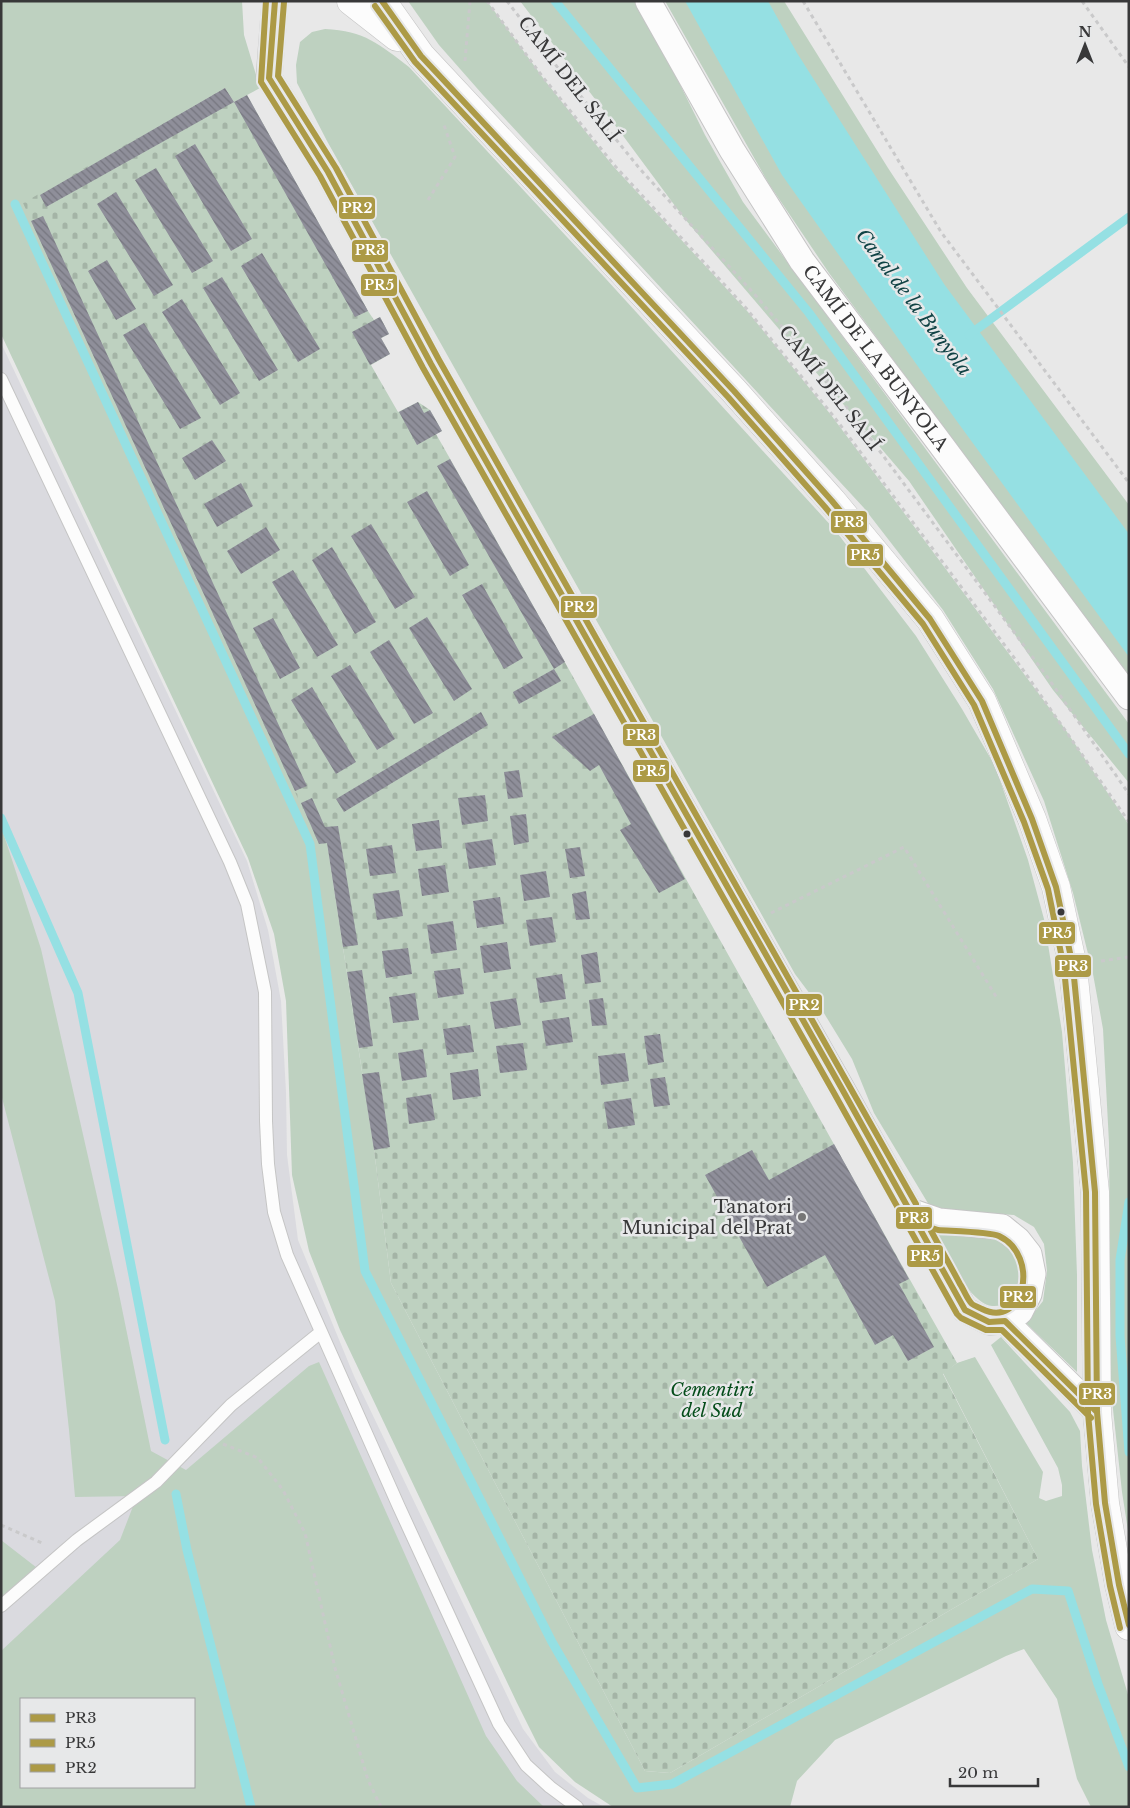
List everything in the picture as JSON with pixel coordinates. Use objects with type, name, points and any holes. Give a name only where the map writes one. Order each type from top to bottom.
[{"type":"street","points":[[275,1],[269,78],[328,172],[431,364],[842,1089],[965,1310],[989,1322],[1005,1321],[1020,1312],[1029,1294],[1033,1274],[1029,1254],[1018,1240],[1002,1227],[939,1221],[910,1211]]},
{"type":"street","points":[[351,1],[421,56]]},
{"type":"street","points":[[382,1],[421,56],[734,391],[832,501],[930,619],[982,702],[1032,819],[1056,887],[1072,967],[1095,1192],[1097,1412],[1105,1503],[1119,1585],[1129,1626]]},
{"type":"street","name":"CAMÍ DE LA BUNYOLA","points":[[648,1],[732,150],[802,261],[1129,697]]},
{"type":"street","points":[[1005,1321],[1097,1412]]},
{"type":"lane","points":[[1,379],[230,862],[247,904],[265,992],[268,1164],[274,1212],[287,1255],[398,1507],[499,1724],[526,1766],[577,1807]]},
{"type":"lane","points":[[1,1606],[77,1540],[156,1482],[231,1405],[321,1332]]},
{"type":"path","points":[[465,67],[470,1]]},
{"type":"path","points":[[487,1],[542,76],[615,166],[746,308],[835,418],[1015,659],[1129,822]]},
{"type":"path","name":"CAMÍ DEL SALÍ","points":[[507,1],[558,68],[635,162],[757,297],[814,365],[1048,678],[1129,794]]},
{"type":"path","points":[[803,1],[941,232],[1129,483]]},
{"type":"path","points":[[1082,1],[1129,67]]},
{"type":"path","points":[[428,200],[456,157],[443,123]]},
{"type":"path","points":[[764,916],[904,847],[997,998]]},
{"type":"path","points":[[1094,962],[1129,957]]},
{"type":"path","points":[[202,1436],[258,1458],[283,1490],[305,1533],[335,1668],[368,1780],[381,1807]]},
{"type":"path","points":[[1,1525],[63,1552]]},
{"type":"shaded area","points":[[1,343],[247,861],[268,930],[281,1001],[287,1155],[298,1240],[354,1376],[523,1729],[555,1772],[588,1798],[604,1807],[1,1807]]},
{"type":"green space","points":[[1,1],[242,1],[244,35],[260,88],[234,102],[225,88],[40,195],[327,843],[374,1150],[391,1283],[645,1771],[670,1773],[1038,1559],[943,1373],[957,1363],[975,1357],[1043,1472],[1039,1498],[1046,1501],[1062,1496],[1062,1485],[1058,1468],[991,1345],[1001,1337],[1070,1412],[1080,1431],[1082,1466],[1092,1550],[1106,1620],[1129,1698],[1129,1807],[1091,1807],[1077,1779],[1057,1699],[1024,1649],[1006,1656],[835,1740],[797,1781],[790,1807],[613,1807],[575,1782],[539,1747],[340,1330],[309,1251],[292,1175],[286,1001],[274,934],[248,858],[1,334]]},
{"type":"green space","points":[[408,1],[487,1],[546,82],[613,166],[748,312],[831,415],[1065,729],[1129,825],[1129,1537],[1111,1391],[1109,1143],[1103,1029],[1093,974],[1073,893],[1044,801],[993,689],[943,610],[864,508],[483,95],[439,45]]},
{"type":"green space","points":[[520,1],[636,1],[657,38],[705,135],[743,202],[1129,724],[1129,783],[1053,690],[909,481],[684,218]]},
{"type":"green space","points":[[665,1],[695,1],[1129,639],[1129,675],[1045,565],[829,273],[769,184]]},
{"type":"green space","points":[[752,1],[784,1],[888,168],[967,288],[1129,505],[1129,561]]},
{"type":"green space","points":[[325,29],[339,30],[371,40],[409,67],[835,530],[916,636],[995,766],[1028,860],[1044,919],[1062,1032],[1073,1163],[1077,1275],[1077,1372],[1026,1323],[1043,1301],[1047,1271],[1044,1244],[1034,1227],[1014,1215],[941,1210],[929,1205],[874,1113],[852,1059],[822,1010],[795,974],[327,141],[297,83],[296,65],[300,42],[312,32]]},
{"type":"green space","name":"Cementiri del Sud","points":[[225,88],[234,102],[247,95],[368,311],[374,320],[380,317],[389,334],[381,338],[390,354],[371,365],[398,412],[418,402],[430,410],[442,431],[436,434],[957,1363],[943,1374],[1038,1559],[670,1773],[645,1771],[391,1283],[374,1150],[327,843],[319,844],[23,203]]},
{"type":"green space","points":[[1,826],[41,949],[118,1289],[151,1451],[186,1470],[309,1366],[319,1362],[486,1736],[517,1781],[544,1807],[1,1807],[1,1651],[120,1540],[137,1496],[75,1497],[55,1301],[1,1094]]},
{"type":"green space","points":[[935,1232],[979,1235],[996,1239],[1014,1254],[1019,1267],[1020,1279],[1016,1291],[1009,1300],[1000,1305],[989,1305],[971,1293]]},
{"type":"green space","points":[[1,1540],[41,1571],[1,1611]]},
{"type":"water","name":"Canal de la Bunyola","points":[[685,1],[768,1],[797,53],[944,284],[1129,534],[1129,657],[956,420],[782,175]]},
{"type":"building","points":[[225,88],[234,102],[46,207],[40,195]]},
{"type":"building","points":[[247,95],[368,311],[355,317],[234,102]]},
{"type":"building","points":[[195,144],[252,239],[231,251],[175,156]]},
{"type":"building","points":[[156,168],[213,261],[192,273],[135,180]]},
{"type":"building","points":[[116,192],[173,285],[154,296],[97,204]]},
{"type":"building","points":[[43,216],[307,786],[295,791],[31,221]]},
{"type":"building","points":[[262,253],[320,349],[298,362],[241,266]]},
{"type":"building","points":[[107,260],[136,309],[116,320],[88,271]]},
{"type":"building","points":[[222,277],[278,370],[259,381],[203,288]]},
{"type":"building","points":[[182,299],[240,393],[220,405],[162,312]]},
{"type":"building","points":[[380,317],[389,334],[381,338],[390,354],[370,365],[352,332]]},
{"type":"building","points":[[144,323],[201,418],[180,429],[123,335]]},
{"type":"building","points":[[418,402],[424,413],[430,410],[442,431],[417,445],[399,412]]},
{"type":"building","points":[[212,440],[226,461],[195,480],[182,458]]},
{"type":"building","points":[[450,459],[565,662],[554,669],[437,466]]},
{"type":"building","points":[[241,483],[253,506],[217,527],[204,504]]},
{"type":"building","points":[[427,491],[469,565],[450,576],[407,502]]},
{"type":"building","points":[[371,524],[415,597],[395,609],[351,536]]},
{"type":"building","points":[[266,527],[280,550],[241,574],[227,551]]},
{"type":"building","points":[[332,547],[376,622],[355,634],[312,560]]},
{"type":"building","points":[[293,570],[338,645],[317,657],[272,582]]},
{"type":"building","points":[[482,584],[523,658],[504,669],[462,595]]},
{"type":"building","points":[[427,617],[472,689],[454,701],[409,628]]},
{"type":"building","points":[[273,618],[300,668],[280,679],[253,628]]},
{"type":"building","points":[[389,640],[433,713],[414,724],[370,652]]},
{"type":"building","points":[[350,665],[395,739],[377,750],[331,676]]},
{"type":"building","points":[[554,669],[561,681],[519,704],[513,692]]},
{"type":"building","points":[[312,687],[356,762],[336,774],[291,700]]},
{"type":"building","points":[[481,712],[488,725],[344,812],[336,799]]},
{"type":"building","points":[[594,714],[685,879],[659,893],[620,830],[631,824],[599,765],[590,771],[552,737]]},
{"type":"building","points":[[519,770],[523,797],[508,799],[504,772]]},
{"type":"building","points":[[485,795],[488,821],[462,825],[458,798]]},
{"type":"building","points":[[312,798],[325,827],[338,826],[358,945],[343,947],[327,843],[319,844],[301,803]]},
{"type":"building","points":[[526,814],[529,842],[514,845],[510,816]]},
{"type":"building","points":[[439,820],[442,848],[416,851],[412,824]]},
{"type":"building","points":[[492,839],[496,865],[469,869],[465,843]]},
{"type":"building","points":[[392,845],[396,873],[370,876],[366,849]]},
{"type":"building","points":[[580,847],[585,876],[570,878],[565,849]]},
{"type":"building","points":[[445,865],[449,892],[422,896],[418,869]]},
{"type":"building","points":[[546,871],[550,897],[524,901],[520,875]]},
{"type":"building","points":[[399,890],[403,916],[377,920],[373,894]]},
{"type":"building","points":[[586,891],[590,919],[576,920],[572,894]]},
{"type":"building","points":[[500,897],[504,924],[477,928],[473,901]]},
{"type":"building","points":[[552,917],[556,942],[530,946],[526,920]]},
{"type":"building","points":[[453,921],[457,950],[431,954],[427,925]]},
{"type":"building","points":[[507,942],[511,969],[484,973],[480,946]]},
{"type":"building","points":[[408,948],[412,974],[386,978],[382,951]]},
{"type":"building","points":[[597,952],[601,982],[585,984],[581,955]]},
{"type":"building","points":[[460,968],[464,994],[438,998],[434,971]]},
{"type":"building","points":[[362,970],[373,1046],[359,1048],[347,972]]},
{"type":"building","points":[[562,974],[566,999],[540,1003],[536,978]]},
{"type":"building","points":[[415,993],[419,1020],[393,1023],[389,997]]},
{"type":"building","points":[[516,998],[521,1025],[495,1029],[490,1002]]},
{"type":"building","points":[[603,998],[607,1025],[592,1026],[589,1000]]},
{"type":"building","points":[[569,1017],[573,1042],[546,1046],[542,1021]]},
{"type":"building","points":[[470,1025],[474,1052],[447,1055],[443,1029]]},
{"type":"building","points":[[660,1034],[664,1062],[648,1065],[644,1036]]},
{"type":"building","points":[[523,1043],[527,1070],[500,1073],[496,1046]]},
{"type":"building","points":[[423,1049],[427,1077],[402,1081],[398,1053]]},
{"type":"building","points":[[625,1053],[629,1081],[601,1085],[598,1056]]},
{"type":"building","points":[[478,1069],[481,1096],[453,1100],[450,1073]]},
{"type":"building","points":[[379,1072],[390,1147],[374,1150],[362,1074]]},
{"type":"building","points":[[665,1077],[670,1105],[654,1107],[650,1079]]},
{"type":"building","points":[[431,1094],[435,1120],[409,1124],[406,1098]]},
{"type":"building","points":[[631,1098],[635,1125],[608,1129],[604,1102]]},
{"type":"building","name":"Tanatori Municipal del Prat","points":[[834,1144],[909,1279],[899,1284],[934,1347],[908,1361],[893,1335],[875,1345],[825,1255],[767,1287],[705,1175],[752,1150],[769,1180]]},
{"type":"waterway","points":[[555,1],[809,313],[1129,754]]},
{"type":"waterway","points":[[15,204],[310,844],[365,1271],[552,1642],[637,1788],[672,1784],[1032,1589],[1068,1591],[1098,1684],[1129,1767]]},
{"type":"waterway","points":[[969,335],[1129,217]]},
{"type":"waterway","points":[[1,818],[78,993],[165,1440]]},
{"type":"waterway","points":[[1129,1202],[1120,1260],[1120,1336],[1129,1452]]},
{"type":"waterway","points":[[176,1494],[187,1550],[251,1807]]},
{"type":"transit line","name":"PR5","points":[[266,1],[261,82],[320,176],[423,368],[834,1093],[957,1314],[961,1318],[986,1330],[1002,1330],[1091,1418]]},
{"type":"transit line","name":"PR3","points":[[275,1],[269,78],[328,172],[431,364],[842,1089],[965,1310],[989,1322],[1005,1321],[1097,1412]]},
{"type":"transit line","name":"PR3","points":[[382,1],[421,56],[734,391],[832,501],[930,619],[982,701],[1032,819],[1056,887],[1073,967],[1095,1192],[1097,1412],[1105,1503],[1119,1585],[1129,1625]]},
{"type":"transit line","name":"PR2","points":[[284,2],[278,76],[336,168],[439,360],[916,1204]]},
{"type":"transit line","name":"PR5","points":[[375,6],[415,62],[728,397],[825,507],[923,624],[974,705],[1024,822],[1048,889],[1064,968],[1086,1192],[1088,1413],[1096,1504],[1110,1586],[1120,1628]]},
{"type":"transit line","name":"PR2","points":[[929,1227],[938,1230],[995,1235],[1012,1246],[1020,1259],[1023,1273],[1022,1288],[1017,1300],[1008,1309],[997,1313],[972,1304],[929,1227]]},
{"type":"place","name":"Tanatori Municipal del Prat","points":[[802,1217]]}]
